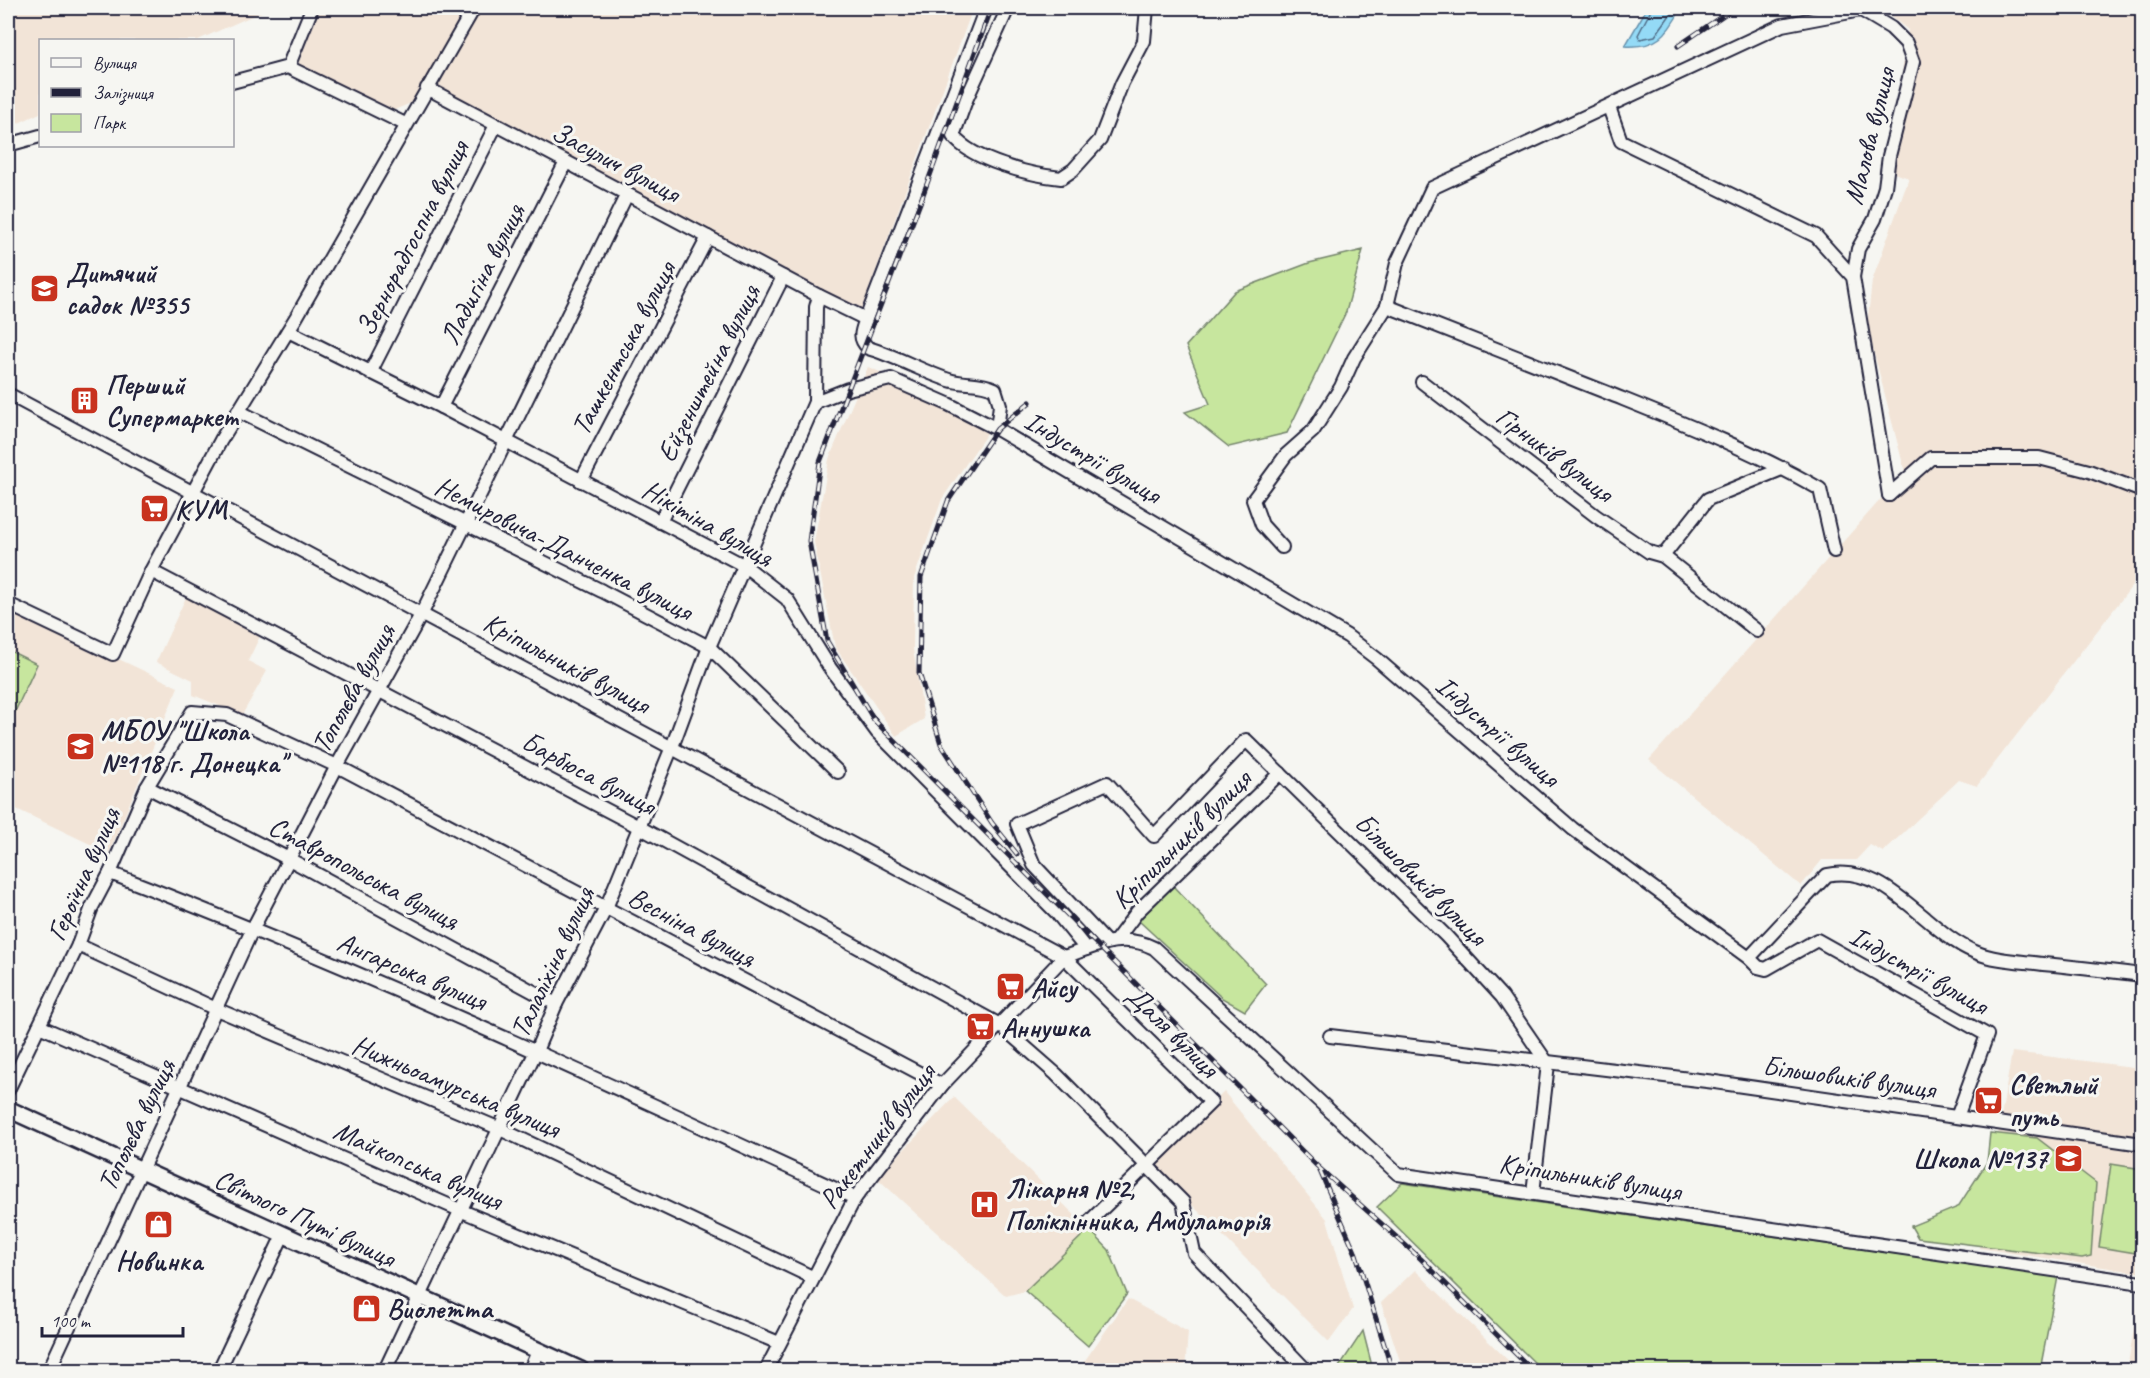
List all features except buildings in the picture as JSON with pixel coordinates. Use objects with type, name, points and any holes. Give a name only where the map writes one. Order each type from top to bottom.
[{"type":"main road","name":"Світлого Путі вулиця","points":[[8,1109],[417,1298],[581,1371]]},
{"type":"street","points":[[288,67],[312,8]]},
{"type":"street","points":[[8,604],[113,654],[151,571],[192,493],[474,8]]},
{"type":"street","points":[[986,8],[860,333],[861,341],[868,348],[942,378],[956,382],[985,384],[995,389],[1000,405],[997,429]]},
{"type":"street","points":[[1008,8],[966,100],[953,136],[1014,169],[1061,178],[1073,170],[1100,140],[1122,83],[1144,41],[1147,8]]},
{"type":"street","name":"Малова вулиця","points":[[1282,547],[1262,525],[1253,500],[1286,455],[1313,431],[1341,387],[1354,358],[1387,306],[1396,263],[1432,188],[1609,107],[1702,60],[1782,25],[1861,10],[1892,28],[1906,43],[1912,62],[1888,156],[1885,187],[1875,219],[1858,249],[1853,278],[1889,495],[1931,458],[2039,458],[2089,471],[2142,491]]},
{"type":"street","points":[[234,80],[288,67],[405,124]]},
{"type":"street","name":"Засулич вулиця","points":[[427,88],[866,319]]},
{"type":"street","points":[[950,102],[966,100]]},
{"type":"street","name":"Малова вулиця","points":[[1609,107],[1621,141],[1815,236],[1853,278]]},
{"type":"street","name":"Зернорадгоспна вулиця","points":[[370,373],[496,125]]},
{"type":"street","points":[[8,145],[39,136]]},
{"type":"street","name":"Ладигіна вулиця","points":[[441,407],[566,162]]},
{"type":"street","name":"Тополєва вулиця","points":[[49,1371],[140,1169],[182,1086],[253,928],[337,766],[422,613],[627,194]]},
{"type":"street","name":"Ташкентська вулиця","points":[[581,481],[708,237]]},
{"type":"street","name":"Ейзенштейна вулиця","points":[[660,522],[783,277]]},
{"type":"street","points":[[815,402],[819,296]]},
{"type":"street","points":[[1387,306],[1638,405],[1754,453],[1784,468],[1820,489],[1834,551]]},
{"type":"street","name":"Нікітіна вулиця","points":[[288,331],[441,407],[745,566],[787,599],[830,668],[877,732],[1056,912],[1086,950]]},
{"type":"street","name":"Індустрії вулиця","points":[[815,402],[848,389],[891,380],[997,429],[1347,636],[1377,659],[1573,829],[1749,958],[1758,967],[1766,969],[1817,940],[1987,1035],[1957,1117]]},
{"type":"street","name":"Гірників вулиця","points":[[1422,382],[1596,516],[1649,552],[1663,556],[1756,632]]},
{"type":"street","name":"Кріпильників вулиця","points":[[8,394],[1064,957],[1111,941],[1140,941],[1154,948],[1398,1174],[2142,1283]]},
{"type":"street","name":"Талаліхіна вулиця","points":[[385,1371],[417,1298],[462,1211],[556,1004],[606,908],[672,747],[709,647],[815,402]]},
{"type":"street","name":"Немировича-Данченка вулиця","points":[[238,411],[602,591],[709,647],[838,772]]},
{"type":"street","points":[[1663,556],[1708,499],[1784,468]]},
{"type":"street","name":"Барбюса вулиця","points":[[151,571],[639,826],[1000,1025]]},
{"type":"street","name":"Героїчна вулиця","points":[[8,1090],[78,945],[92,907],[110,873],[147,787],[192,712],[227,715]]},
{"type":"street","name":"Весніна вулиця","points":[[227,715],[337,766],[942,1085]]},
{"type":"street","name":"Кріпильників вулиця","points":[[1111,941],[1034,866],[1017,824],[1107,783],[1154,836],[1246,740]]},
{"type":"street","name":"Більшовиків вулиця","points":[[1246,740],[1454,945],[1502,997],[1548,1064]]},
{"type":"street","name":"Кріпильників вулиця","points":[[1111,941],[1137,912],[1281,773]]},
{"type":"street","name":"Ставропольська вулиця","points":[[147,787],[289,859],[556,1004]]},
{"type":"street","points":[[1749,958],[1827,875],[1851,872],[1872,878],[1959,944],[1977,953],[2008,960],[2142,975]]},
{"type":"street","name":"Ангарська вулиця","points":[[110,873],[253,928],[536,1051],[855,1198]]},
{"type":"street","name":"Нижньоамурська вулиця","points":[[78,945],[216,1010],[498,1128],[812,1277]]},
{"type":"street","name":"Ракетників вулиця","points":[[766,1371],[812,1277],[855,1198],[942,1085],[1064,957]]},
{"type":"street","name":"Даля вулиця","points":[[1064,957],[1211,1102],[1089,1222]]},
{"type":"street","points":[[1000,1025],[1056,1074],[1183,1202],[1194,1253],[1306,1371]]},
{"type":"street","name":"Майкопська вулиця","points":[[39,1026],[182,1086],[462,1211],[779,1343]]},
{"type":"street","name":"Більшовиків вулиця","points":[[1330,1036],[1548,1064],[1715,1082],[2142,1144]]},
{"type":"street","points":[[1533,1192],[1548,1064]]},
{"type":"street","points":[[219,1371],[283,1235]]},
{"type":"street","points":[[530,1371],[538,1351]]},
{"type":"shaded area","points":[[8,8],[270,8],[200,39],[39,39],[39,113],[8,128]]},
{"type":"shaded area","points":[[320,8],[973,8],[861,311],[444,89],[392,111],[298,64]]},
{"type":"shaded area","points":[[1881,8],[2142,8],[2142,573],[1977,786],[1959,780],[1883,852],[1870,845],[1856,860],[1822,860],[1801,886],[1649,760],[1905,472],[1867,326],[1872,281],[1909,178],[1888,171],[1908,30]]},
{"type":"shaded area","points":[[868,367],[996,420],[942,499],[914,578],[913,649],[924,719],[896,736],[835,647],[814,542],[829,459]]},
{"type":"shaded area","points":[[188,593],[262,632],[248,661],[267,671],[242,715],[193,695],[193,680],[156,662]]},
{"type":"shaded area","name":"МБОУ \"Школа №118 г. Донецка\"","points":[[8,607],[178,687],[109,853],[8,805]]},
{"type":"shaded area","name":"Школа №137","points":[[2138,1023],[2142,1023],[2142,1273],[1979,1248],[2012,1052],[2133,1067]]},
{"type":"shaded area","points":[[1224,1092],[1327,1219],[1353,1309],[1329,1342],[1151,1164]]},
{"type":"shaded area","name":"Лікарня №2, Поліклінника, Амбулаторія","points":[[954,1097],[1089,1229],[1025,1291],[1006,1296],[877,1178]]},
{"type":"shaded area","points":[[1415,1270],[1518,1370],[1403,1370],[1381,1303]]},
{"type":"shaded area","points":[[2140,1292],[2142,1292],[2142,1370],[2127,1370]]},
{"type":"shaded area","points":[[1128,1299],[1188,1332],[1185,1370],[1087,1370],[1081,1366]]},
{"type":"green space","points":[[1363,250],[1346,312],[1287,433],[1229,447],[1185,412],[1210,404],[1186,346],[1235,291],[1309,263]]},
{"type":"green space","points":[[8,650],[37,664],[8,727]]},
{"type":"green space","points":[[1173,886],[1266,984],[1245,1011],[1222,998],[1138,920]]},
{"type":"green space","points":[[1990,1133],[2037,1138],[2096,1183],[2091,1256],[2082,1258],[1918,1238],[1911,1226],[1958,1207],[1987,1162]]},
{"type":"green space","points":[[2111,1164],[2142,1169],[2142,1254],[2099,1247]]},
{"type":"green space","points":[[1402,1183],[2058,1277],[2040,1370],[1542,1370],[1377,1207]]},
{"type":"green space","points":[[1089,1229],[1109,1250],[1127,1294],[1088,1346],[1025,1291]]},
{"type":"green space","points":[[1363,1331],[1373,1370],[1337,1370]]},
{"type":"water","points":[[1647,8],[1681,9],[1666,33],[1660,38],[1645,45],[1625,46]]},
{"type":"railway","points":[[991,8],[920,203],[820,462],[809,541],[827,641],[874,720],[1317,1166],[1421,1259],[1532,1370]]},
{"type":"railway","points":[[1678,46],[1734,8]]},
{"type":"railway","points":[[1017,854],[992,823],[941,744],[919,673],[921,577],[948,501],[997,429],[1030,402]]},
{"type":"railway","points":[[1320,1171],[1356,1254],[1392,1370]]},
{"type":"place","name":"Дитячий садок №355","points":[[45,288]]},
{"type":"place","name":"Перший Супермаркет","points":[[85,400]]},
{"type":"place","name":"КУМ","points":[[154,509]]},
{"type":"place","name":"МБОУ \"Школа №118 г. Донецка\"","points":[[80,746]]},
{"type":"place","name":"Айсу","points":[[1010,987]]},
{"type":"place","name":"Аннушка","points":[[980,1027]]},
{"type":"place","name":"Светлый путь","points":[[1988,1100]]},
{"type":"place","name":"Школа №137","points":[[2068,1158]]},
{"type":"place","name":"Лікарня №2, Поліклінника, Амбулаторія","points":[[984,1204]]},
{"type":"place","name":"Новинка","points":[[159,1224]]},
{"type":"place","name":"Виолетта","points":[[366,1308]]}]
